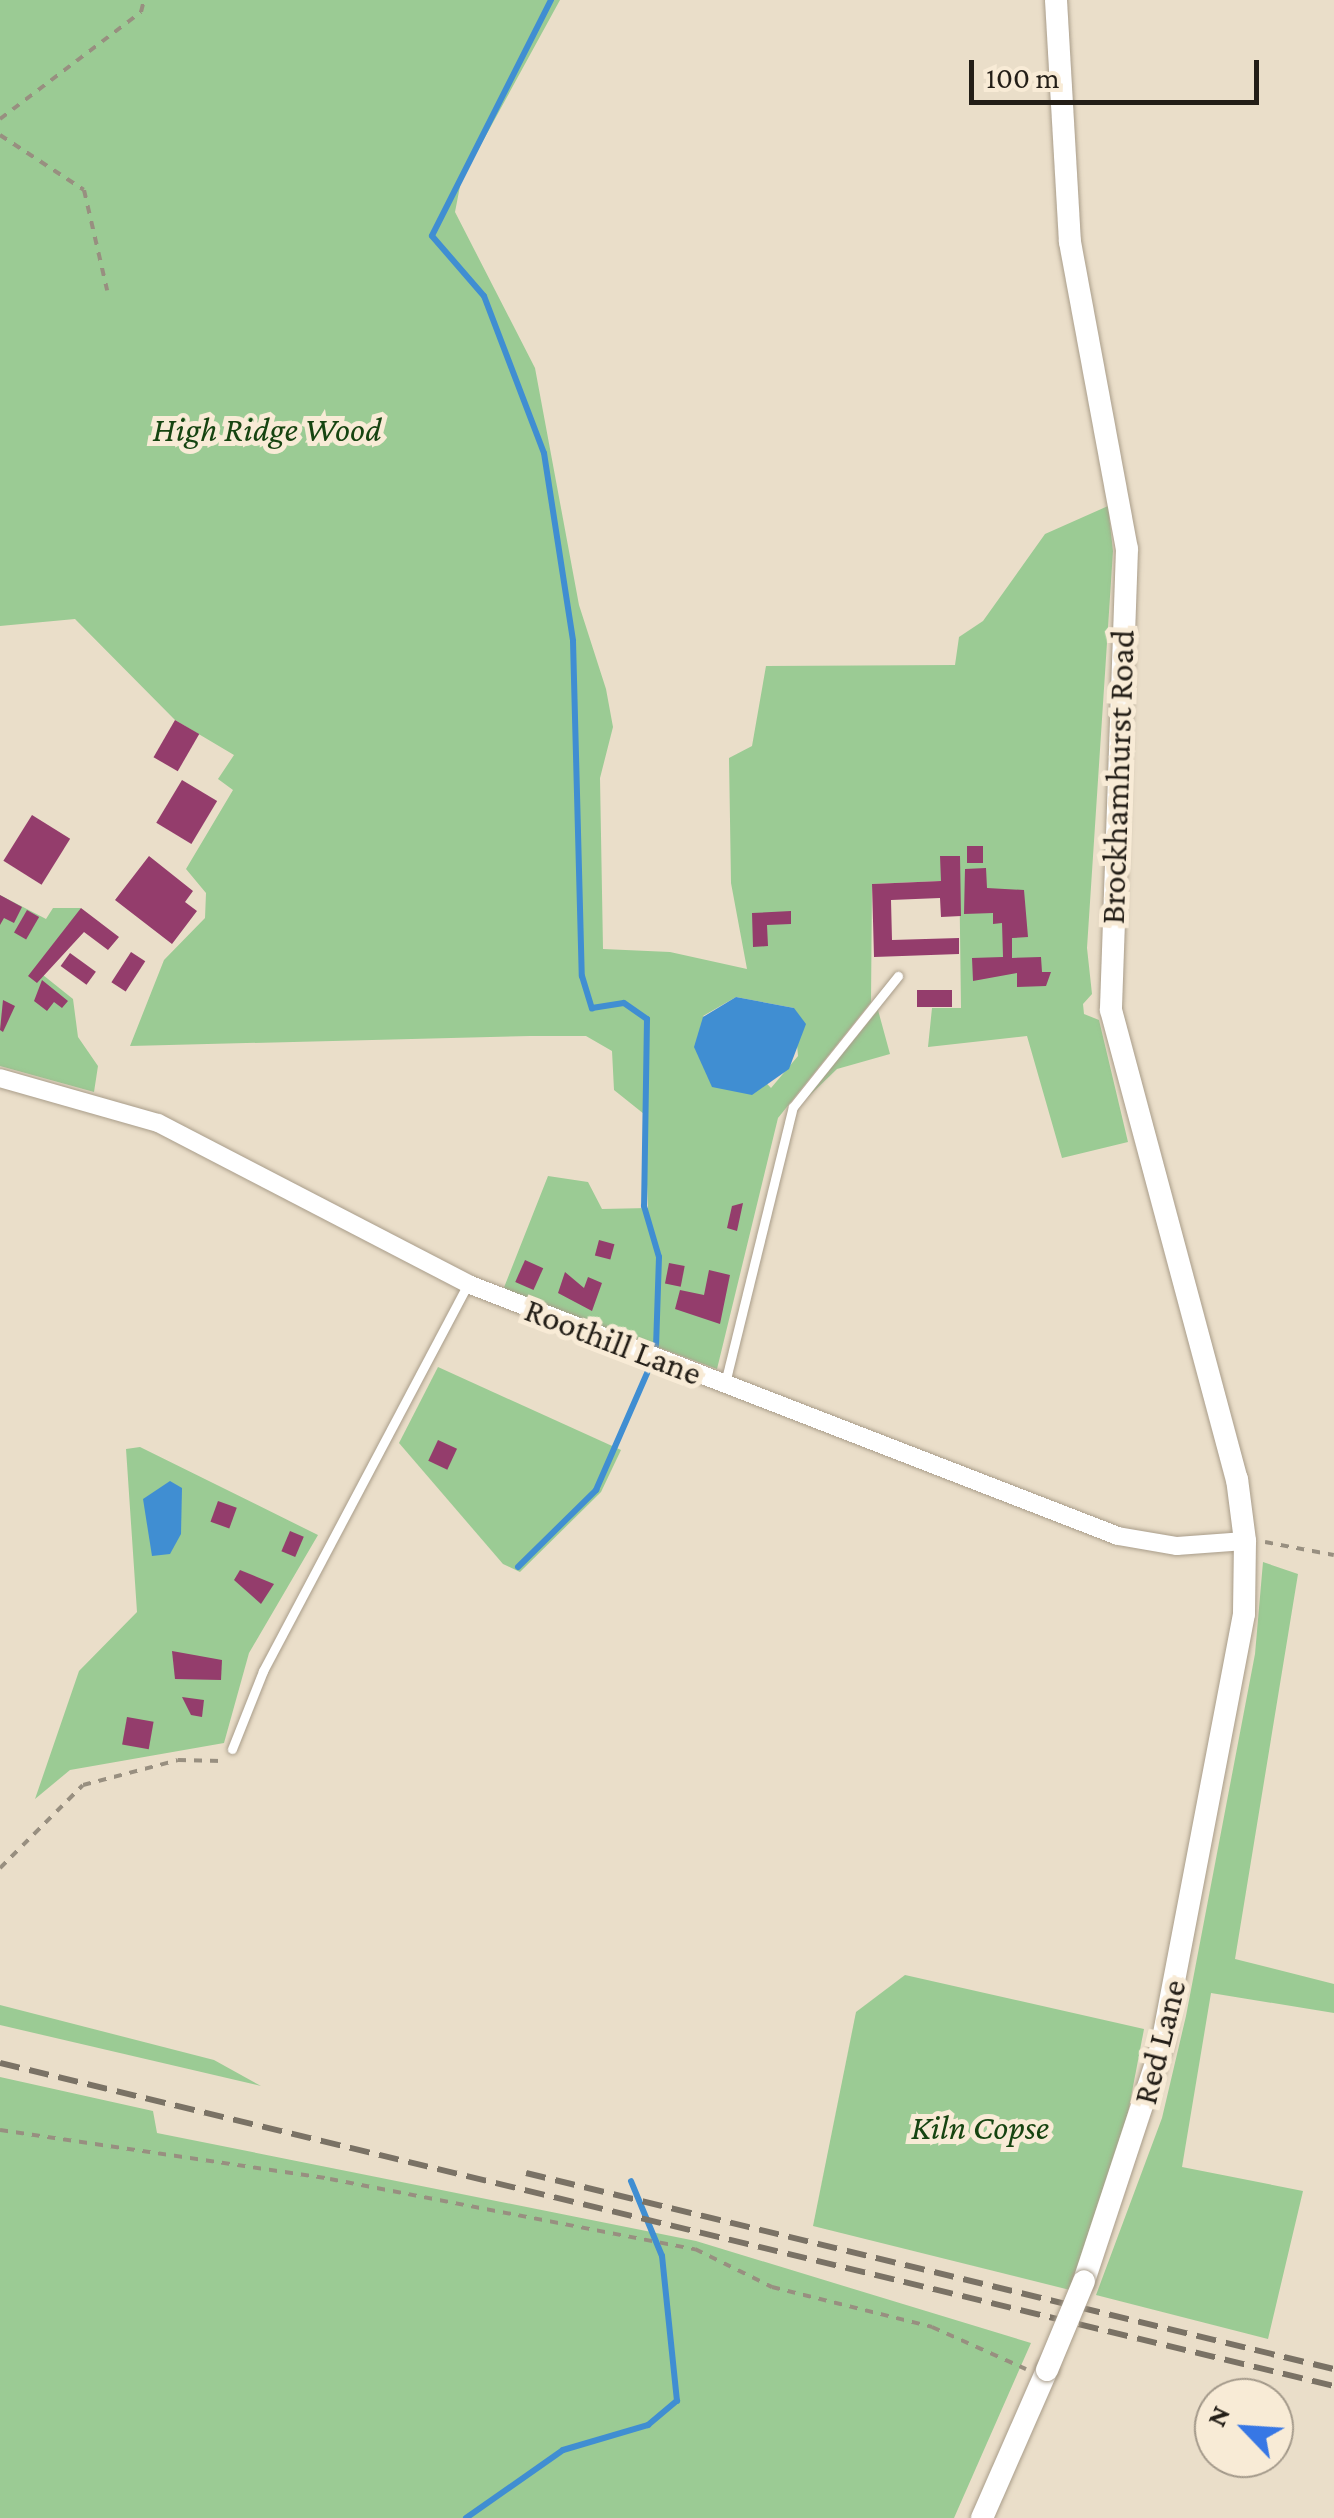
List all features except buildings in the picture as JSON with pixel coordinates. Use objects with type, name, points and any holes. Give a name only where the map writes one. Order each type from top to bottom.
[{"type":"street","name":"Brockhamhurst Road","points":[[1056,0],[1070,242],[1126,548],[1111,1010],[1238,1479],[1246,1541]]},
{"type":"street","name":"Roothill Lane","points":[[0,1078],[158,1123],[468,1284],[1118,1536],[1177,1546],[1246,1541]]},
{"type":"street","name":"Red Lane","points":[[982,2518],[1084,2281],[1162,2045],[1244,1614],[1246,1541]]},
{"type":"lane","points":[[724,1386],[793,1107],[898,976]]},
{"type":"lane","points":[[232,1749],[263,1671],[468,1284]]},
{"type":"path","points":[[0,118],[140,12],[144,0]]},
{"type":"path","points":[[0,136],[84,190],[107,290]]},
{"type":"path","points":[[1246,1541],[1334,1555]]},
{"type":"path","points":[[0,1868],[84,1785],[178,1760],[227,1760],[232,1749]]},
{"type":"path","points":[[0,2130],[330,2179],[695,2249],[772,2287],[932,2327],[1045,2374]]},
{"type":"green space","name":"High Ridge Wood","points":[[0,0],[560,0],[461,181],[455,212],[535,368],[579,605],[606,689],[613,727],[600,778],[603,949],[670,952],[747,969],[731,883],[729,758],[752,746],[766,666],[955,665],[959,637],[983,621],[1045,534],[1108,506],[1113,551],[1087,948],[1092,994],[1083,1004],[1084,1014],[1099,1020],[1128,1142],[1062,1158],[1027,1036],[928,1047],[932,1008],[961,1008],[959,856],[941,856],[941,881],[872,884],[871,1002],[778,1118],[717,1369],[503,1290],[548,1176],[588,1182],[602,1209],[648,1208],[644,1114],[614,1090],[612,1051],[586,1036],[130,1046],[164,960],[205,918],[206,893],[186,869],[233,790],[218,779],[234,755],[175,720],[75,619],[0,626]],"holes":[[[736,997],[794,1008],[798,1056],[771,1088],[703,1016]]]},
{"type":"green space","points":[[0,895],[46,919],[53,908],[81,908],[43,975],[73,999],[78,1037],[98,1066],[94,1092],[0,1066]]},
{"type":"green space","points":[[878,1010],[890,1054],[837,1069],[807,1098]]},
{"type":"green space","points":[[438,1367],[621,1450],[601,1492],[520,1572],[503,1564],[399,1443]]},
{"type":"green space","points":[[140,1447],[318,1535],[249,1653],[224,1743],[70,1770],[35,1799],[79,1671],[137,1612],[126,1449]]},
{"type":"green space","points":[[1263,1562],[1298,1574],[1235,1959],[1334,1984],[1334,2013],[1211,1993],[1182,2167],[1303,2191],[1268,2339],[1096,2295],[1162,2118],[1186,2016],[1255,1654]]},
{"type":"green space","name":"Kiln Copse","points":[[905,1975],[1144,2029],[1119,2160],[1070,2290],[813,2226],[856,2012]]},
{"type":"green space","points":[[0,2005],[214,2060],[261,2086],[0,2025]]},
{"type":"green space","points":[[0,2077],[153,2111],[157,2133],[696,2241],[1031,2343],[954,2518],[0,2518]]},
{"type":"water","points":[[736,997],[794,1008],[806,1024],[789,1069],[752,1095],[712,1087],[694,1047],[703,1017]]},
{"type":"water","points":[[170,1481],[182,1488],[181,1534],[170,1554],[152,1556],[143,1499]]},
{"type":"waterway","points":[[551,0],[432,236],[484,296],[544,453],[573,641],[582,976],[592,1008],[624,1003],[647,1019],[644,1206],[659,1257],[656,1346]]},
{"type":"waterway","points":[[518,1567],[596,1490],[647,1373]]},
{"type":"waterway","points":[[466,2518],[563,2450],[648,2425],[677,2401],[662,2256],[631,2181]]},
{"type":"railway","points":[[0,2063],[1334,2386]]},
{"type":"railway","points":[[526,2173],[1334,2369]]}]
